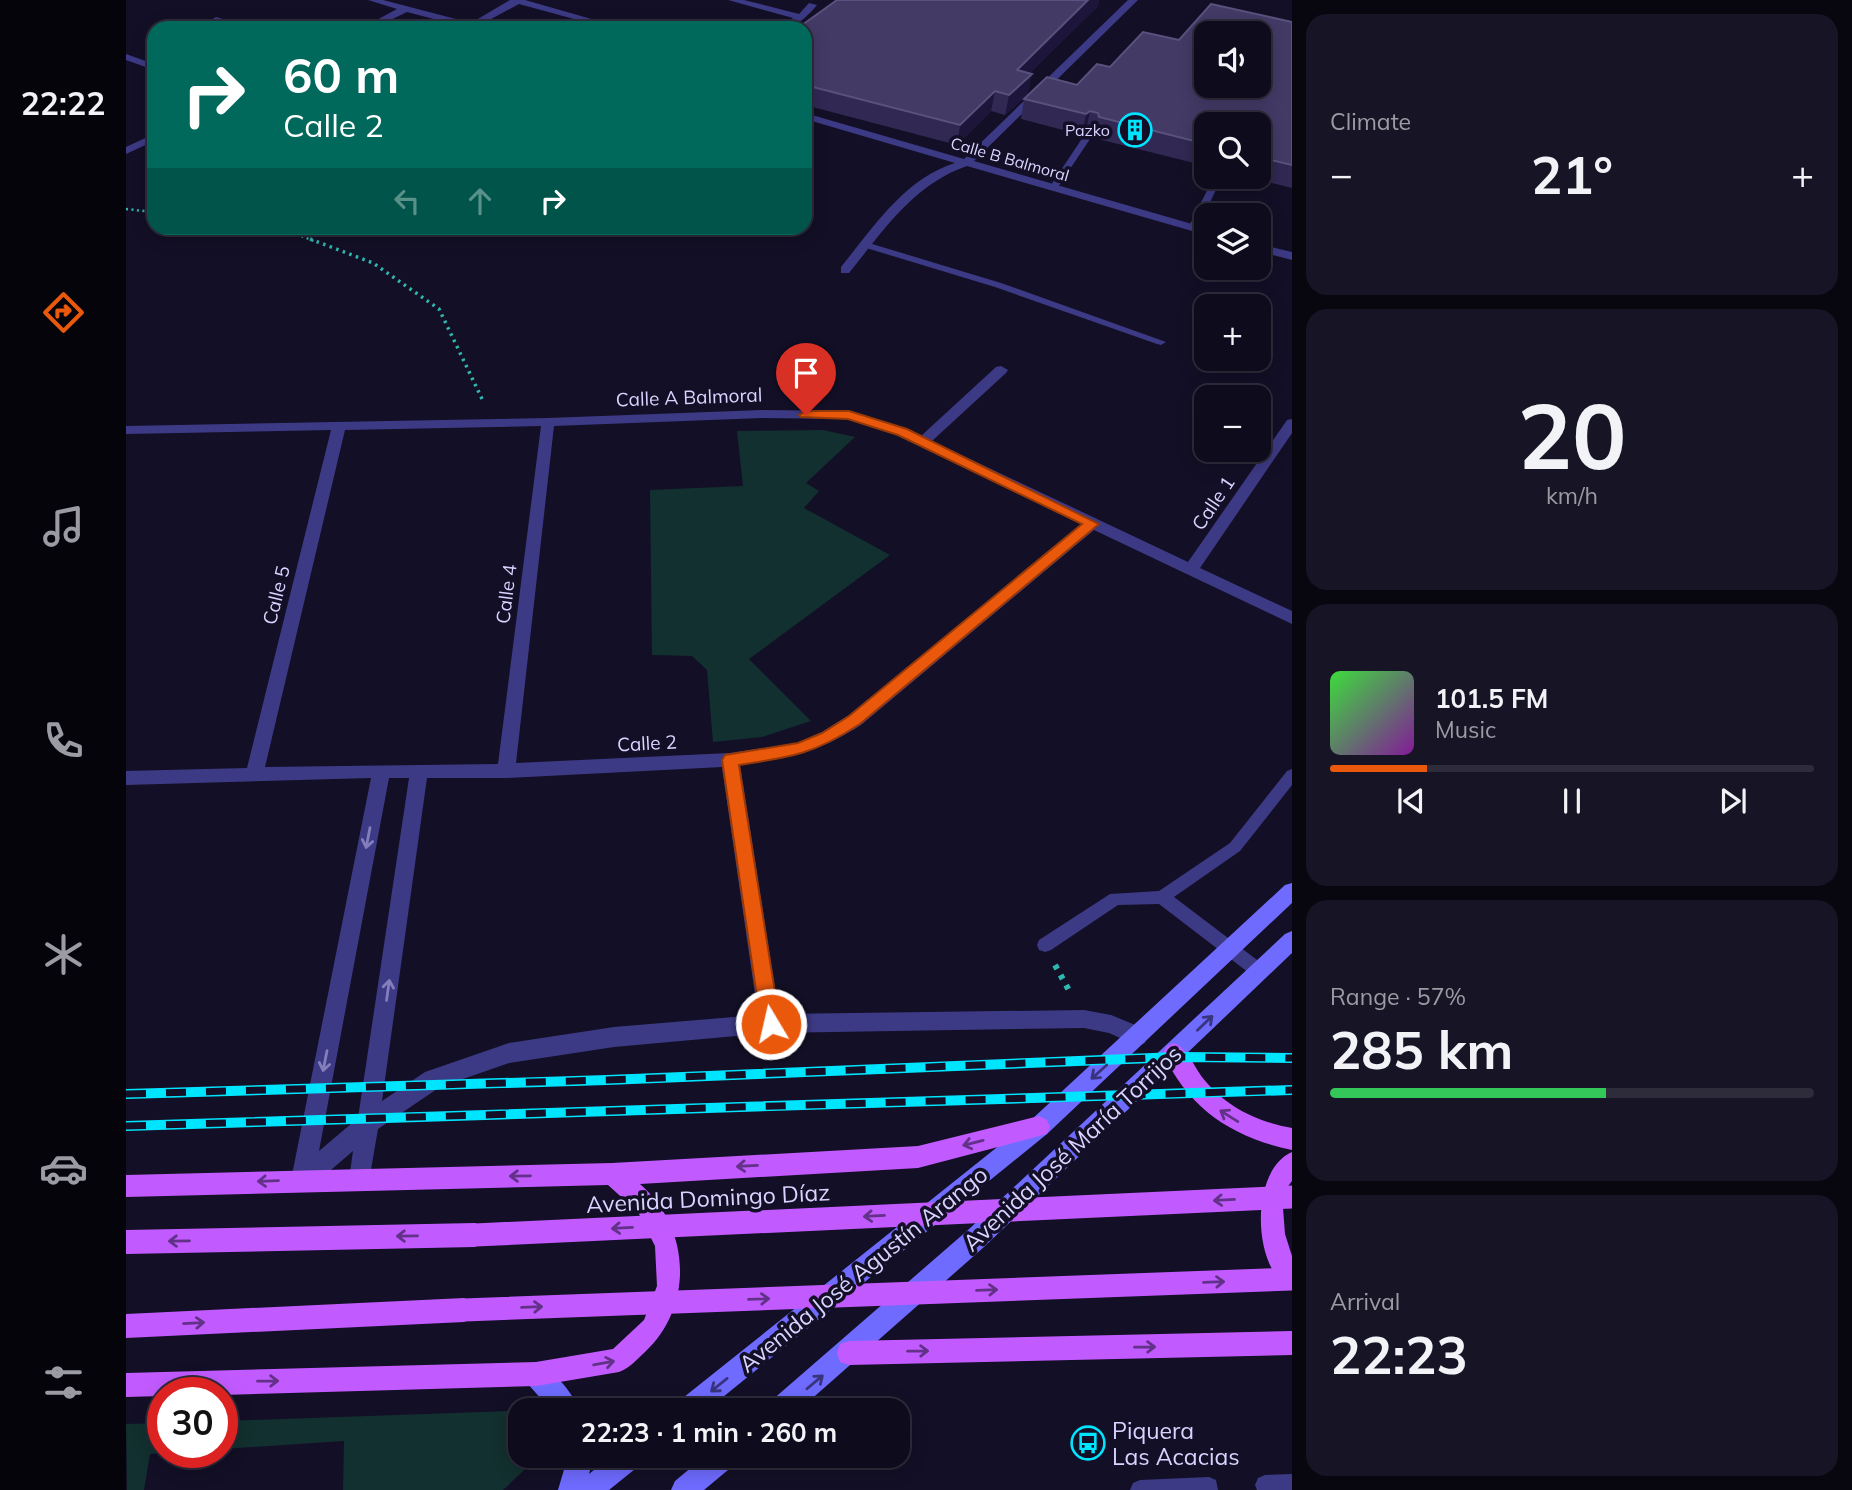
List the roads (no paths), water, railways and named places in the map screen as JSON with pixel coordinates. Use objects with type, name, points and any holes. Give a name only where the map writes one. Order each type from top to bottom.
[{"type":"main road","name":"Avenida José María Torrijos","points":[[1039,1126],[1292,891]]},
{"type":"main road","name":"Avenida José María Torrijos","points":[[849,1353],[1174,1053],[1292,940]]},
{"type":"main road","points":[[1174,1053],[1195,1088],[1227,1117],[1267,1135],[1292,1139]]},
{"type":"main road","points":[[126,1186],[612,1174],[918,1157],[1039,1126]]},
{"type":"main road","name":"Avenida José Agustín Arango","points":[[703,1398],[1039,1126]]},
{"type":"main road","points":[[1292,1163],[1276,1186],[1271,1223],[1286,1270],[1292,1278]]},
{"type":"main road","points":[[126,1385],[536,1374],[620,1360],[653,1328],[669,1286],[667,1244],[646,1204],[612,1174]]},
{"type":"main road","name":"Avenida Domingo Díaz","points":[[126,1242],[475,1235],[1292,1197]]},
{"type":"main road","points":[[126,1326],[1292,1278]]},
{"type":"main road","points":[[795,1398],[849,1353],[1292,1343]]},
{"type":"main road","points":[[536,1374],[557,1398]]},
{"type":"main road","points":[[571,1490],[577,1468]]},
{"type":"main road","points":[[589,1490],[616,1468]]},
{"type":"main road","points":[[684,1490],[711,1468]]},
{"type":"street","points":[[373,0],[452,21]]},
{"type":"street","points":[[485,21],[518,0],[593,21]]},
{"type":"street","points":[[733,0],[800,17]]},
{"type":"street","points":[[845,270],[904,201],[948,166],[966,163],[1133,0]]},
{"type":"street","points":[[794,21],[812,5]]},
{"type":"street","points":[[381,21],[405,9]]},
{"type":"street","points":[[126,57],[147,64]]},
{"type":"street","name":"Calle B Balmoral","points":[[812,118],[1193,228]]},
{"type":"street","points":[[126,139],[147,138]]},
{"type":"street","points":[[126,151],[147,140]]},
{"type":"street","points":[[1271,250],[1292,256]]},
{"type":"street","points":[[922,442],[1002,370]]},
{"type":"street","name":"Calle A Balmoral","points":[[126,430],[548,422],[762,414],[849,415],[922,442],[1292,618]]},
{"type":"street","name":"Calle 4","points":[[506,771],[548,422]]},
{"type":"street","name":"Calle 1","points":[[1190,571],[1292,423]]},
{"type":"street","name":"Calle 5","points":[[254,774],[339,426]]},
{"type":"street","name":"Calle 2","points":[[126,778],[419,770],[506,771],[730,760],[800,749],[828,737],[855,720],[1092,524]]},
{"type":"street","points":[[730,760],[771,1024]]},
{"type":"street","points":[[360,1179],[419,770]]},
{"type":"street","points":[[302,1180],[381,771]]},
{"type":"street","points":[[302,1180],[370,1122],[433,1079],[509,1053],[614,1037],[771,1024],[1084,1019],[1111,1024],[1138,1036]]},
{"type":"lane","points":[[1053,188],[1088,136]]},
{"type":"lane","points":[[1193,228],[1212,189]]},
{"type":"lane","points":[[866,245],[998,285],[1161,342]]},
{"type":"lane","points":[[1045,945],[1115,899],[1162,897],[1235,847],[1292,775]]},
{"type":"lane","points":[[1162,897],[1259,971]]},
{"type":"lane","points":[[1265,1485],[1292,1484]]},
{"type":"lane","points":[[1140,1490],[1209,1487]]},
{"type":"railway","points":[[126,1094],[607,1080],[1177,1057],[1292,1058]]},
{"type":"railway","points":[[126,1126],[1292,1090]]},
{"type":"place","name":"Pazko","points":[[1135,130]]},
{"type":"place","name":"Piquera Las Acacias","points":[[1088,1443]]}]
